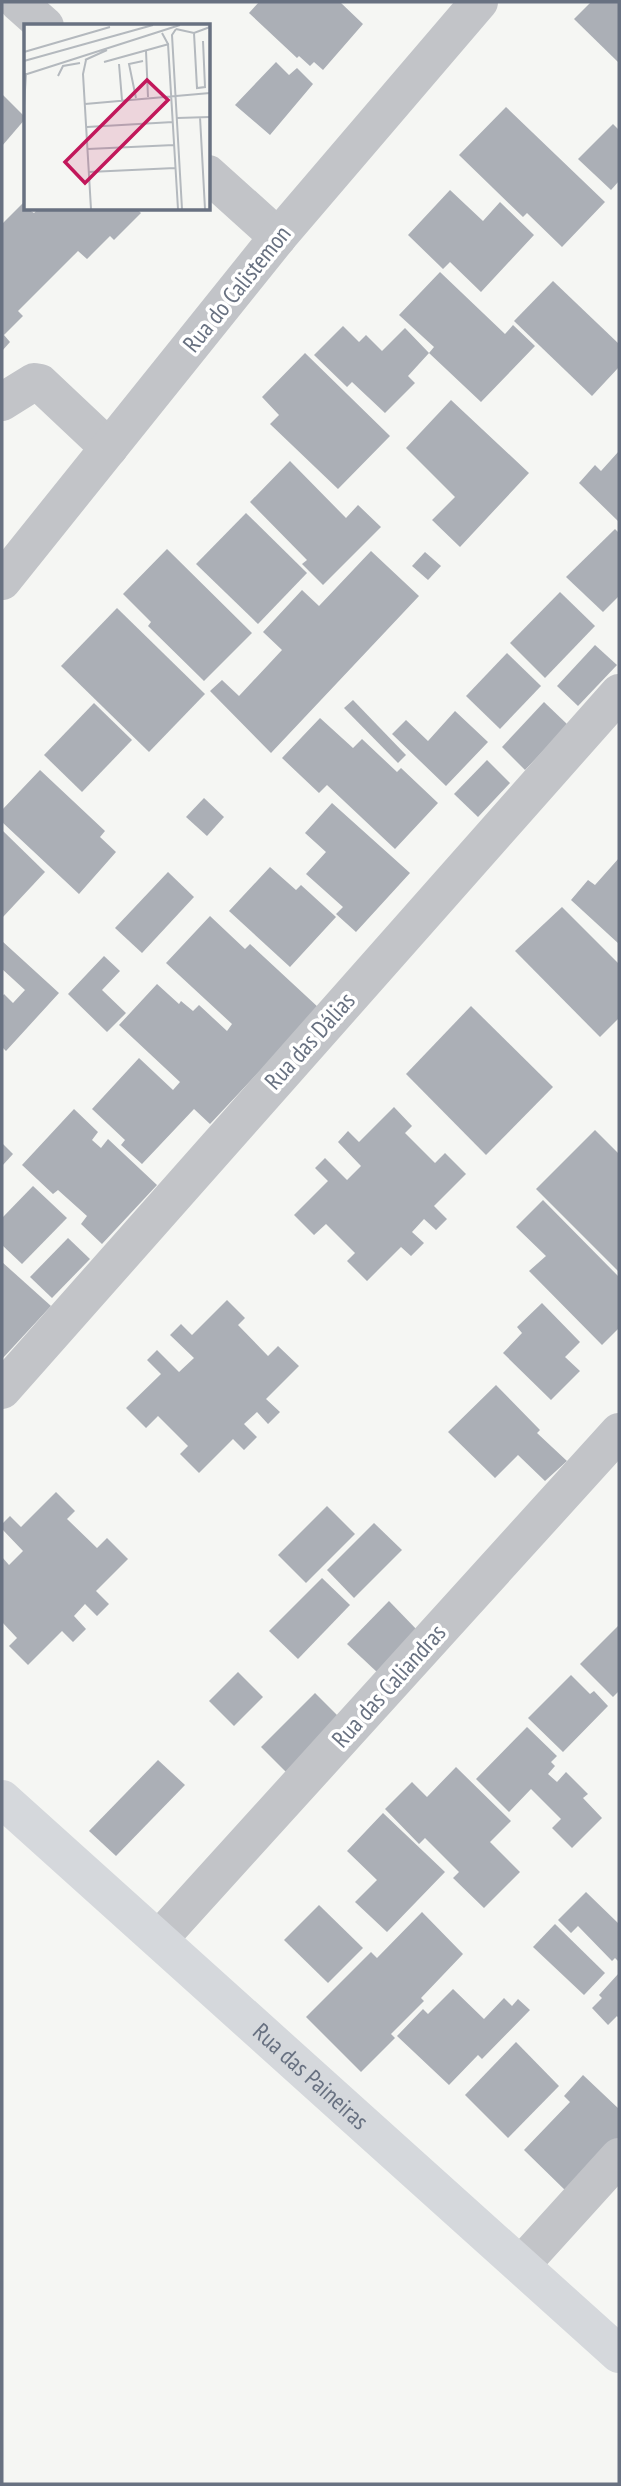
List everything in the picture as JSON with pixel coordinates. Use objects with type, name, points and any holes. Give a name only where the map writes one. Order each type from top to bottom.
[{"type":"street","points":[[18,2],[43,24]]},
{"type":"street","name":"Rua do Calistemon","points":[[2,582],[278,237],[479,2]]},
{"type":"street","points":[[210,176],[278,237]]},
{"type":"street","points":[[2,402],[34,382],[40,383],[109,447]]},
{"type":"street","name":"Rua das Dálias","points":[[2,1390],[619,693]]},
{"type":"street","name":"Rua das Caliandras","points":[[159,1939],[619,1432]]},
{"type":"street","name":"Rua das Paineiras","points":[[2,1799],[619,2354]]},
{"type":"street","points":[[521,2265],[619,2157]]},
{"type":"building","points":[[259,2],[340,2],[363,24],[323,70],[314,62],[310,66],[299,56],[297,58],[249,13]]},
{"type":"building","points":[[591,2],[619,2],[619,63],[574,19]]},
{"type":"building","points":[[276,62],[289,75],[297,68],[313,84],[270,135],[235,105]]},
{"type":"building","points":[[2,94],[24,116],[24,120],[2,146]]},
{"type":"building","points":[[506,107],[605,202],[562,247],[527,213],[523,217],[459,155]]},
{"type":"building","points":[[613,124],[619,130],[619,181],[611,190],[578,159]]},
{"type":"building","points":[[450,190],[483,221],[500,202],[534,235],[481,292],[450,262],[443,269],[408,235]]},
{"type":"building","points":[[24,202],[24,210],[34,213],[37,210],[138,210],[141,213],[114,240],[110,236],[87,259],[78,251],[18,311],[23,316],[4,335],[10,342],[2,351],[2,224]]},
{"type":"building","points":[[440,272],[505,334],[513,325],[535,346],[481,402],[429,353],[434,347],[399,315]]},
{"type":"building","points":[[553,281],[619,344],[619,367],[592,396],[514,321]]},
{"type":"building","points":[[343,326],[359,342],[366,335],[382,351],[405,328],[429,353],[408,376],[415,383],[385,413],[352,382],[347,387],[314,355]]},
{"type":"building","points":[[305,353],[390,436],[338,489],[270,424],[279,415],[262,397]]},
{"type":"building","points":[[451,400],[529,473],[460,547],[432,520],[455,497],[406,448]]},
{"type":"building","points":[[619,451],[619,522],[579,483],[595,465],[601,471]]},
{"type":"building","points":[[290,461],[346,518],[358,505],[381,527],[323,585],[302,564],[307,560],[250,502]]},
{"type":"building","points":[[246,513],[307,573],[258,624],[196,564]]},
{"type":"building","points":[[615,529],[619,533],[619,596],[603,612],[566,577]]},
{"type":"building","points":[[167,549],[252,633],[204,681],[148,626],[151,622],[123,594]]},
{"type":"building","points":[[371,551],[419,596],[271,753],[210,691],[222,680],[239,696],[282,650],[263,632],[302,590],[319,606]]},
{"type":"building","points":[[425,552],[441,566],[428,580],[412,566]]},
{"type":"building","points":[[560,592],[595,626],[545,678],[510,643]]},
{"type":"building","points":[[117,608],[205,694],[149,752],[61,666]]},
{"type":"building","points":[[595,645],[617,665],[578,706],[557,686]]},
{"type":"building","points":[[507,653],[541,686],[500,729],[466,696]]},
{"type":"building","points":[[353,700],[406,755],[398,763],[344,708]]},
{"type":"building","points":[[544,702],[568,725],[525,770],[502,747]]},
{"type":"building","points":[[94,703],[132,740],[82,792],[44,755]]},
{"type":"building","points":[[455,711],[488,742],[446,786],[392,734],[406,720],[428,741]]},
{"type":"building","points":[[320,718],[353,748],[362,739],[397,772],[401,768],[438,803],[395,849],[327,785],[319,793],[282,758]]},
{"type":"building","points":[[487,760],[510,783],[478,817],[454,794]]},
{"type":"building","points":[[40,770],[105,831],[100,837],[116,852],[79,894],[2,822],[2,810]]},
{"type":"building","points":[[204,798],[224,817],[207,836],[186,817]]},
{"type":"building","points":[[332,803],[410,873],[356,932],[336,914],[343,907],[306,874],[326,852],[305,833]]},
{"type":"building","points":[[2,830],[45,872],[2,918]]},
{"type":"building","points":[[619,858],[619,944],[571,900],[588,880],[595,885]]},
{"type":"building","points":[[270,867],[296,890],[301,885],[336,917],[290,967],[229,911]]},
{"type":"building","points":[[168,872],[194,897],[142,953],[115,928]]},
{"type":"building","points":[[562,907],[619,964],[619,1018],[600,1037],[515,951]]},
{"type":"building","points":[[210,916],[245,949],[250,944],[319,1008],[210,1124],[194,1109],[142,1164],[121,1145],[125,1140],[92,1109],[139,1058],[173,1090],[180,1082],[119,1025],[157,984],[179,1004],[181,1001],[193,1011],[199,1005],[227,1031],[232,1024],[166,963]]},
{"type":"building","points":[[2,941],[59,993],[6,1051],[2,1047],[2,997],[4,994],[13,1003],[25,990],[2,969]]},
{"type":"building","points":[[104,956],[120,971],[102,990],[126,1013],[107,1032],[68,994]]},
{"type":"building","points":[[471,1006],[553,1087],[486,1155],[406,1074]]},
{"type":"building","points":[[394,1107],[412,1126],[405,1133],[435,1163],[445,1153],[466,1174],[434,1206],[447,1219],[436,1230],[424,1219],[412,1232],[424,1243],[411,1256],[401,1247],[367,1281],[347,1261],[355,1253],[326,1224],[314,1235],[294,1215],[328,1181],[315,1168],[325,1158],[347,1180],[361,1166],[338,1142],[348,1131],[359,1142]]},
{"type":"building","points":[[74,1109],[98,1132],[92,1140],[101,1148],[108,1139],[157,1185],[102,1244],[81,1224],[87,1216],[58,1190],[53,1194],[22,1165]]},
{"type":"building","points":[[595,1130],[619,1154],[619,1272],[536,1189]]},
{"type":"building","points":[[2,1143],[13,1154],[2,1166]]},
{"type":"building","points":[[33,1186],[67,1218],[22,1264],[2,1245],[2,1218]]},
{"type":"building","points":[[543,1200],[619,1277],[619,1328],[602,1345],[529,1271],[546,1256],[516,1227]]},
{"type":"building","points":[[68,1238],[90,1259],[52,1298],[30,1277]]},
{"type":"building","points":[[2,1262],[51,1306],[2,1359]]},
{"type":"building","points":[[227,1300],[245,1318],[238,1325],[268,1356],[278,1346],[299,1366],[266,1399],[280,1412],[268,1424],[257,1412],[244,1424],[257,1437],[244,1450],[233,1439],[199,1473],[180,1454],[188,1446],[158,1416],[146,1428],[126,1408],[161,1374],[147,1360],[157,1350],[179,1372],[194,1358],[170,1335],[181,1324],[192,1335]]},
{"type":"building","points":[[542,1303],[580,1342],[565,1357],[580,1371],[551,1400],[503,1353],[522,1333],[517,1327]]},
{"type":"building","points":[[496,1385],[540,1430],[537,1433],[567,1461],[545,1481],[518,1455],[495,1478],[448,1432]]},
{"type":"building","points":[[56,1492],[75,1511],[67,1519],[97,1548],[107,1538],[128,1559],[96,1591],[109,1604],[97,1616],[85,1604],[74,1616],[86,1629],[73,1642],[62,1631],[28,1665],[9,1646],[17,1638],[2,1622],[2,1557],[9,1565],[23,1551],[2,1529],[2,1524],[10,1516],[21,1527]]},
{"type":"building","points":[[327,1506],[355,1534],[306,1583],[278,1555]]},
{"type":"building","points":[[374,1523],[402,1550],[354,1598],[327,1570]]},
{"type":"building","points":[[322,1578],[350,1605],[298,1659],[269,1631]]},
{"type":"building","points":[[389,1601],[419,1632],[378,1673],[347,1644]]},
{"type":"building","points":[[619,1625],[619,1691],[613,1697],[580,1664]]},
{"type":"building","points":[[238,1672],[263,1697],[234,1726],[209,1701]]},
{"type":"building","points":[[571,1675],[590,1694],[594,1691],[608,1706],[563,1752],[528,1718]]},
{"type":"building","points":[[315,1693],[342,1720],[289,1775],[261,1747]]},
{"type":"building","points":[[527,1727],[557,1756],[551,1762],[555,1766],[548,1774],[557,1782],[566,1772],[588,1794],[583,1798],[602,1818],[572,1848],[552,1828],[561,1819],[531,1789],[509,1812],[476,1779]]},
{"type":"building","points":[[158,1760],[185,1785],[116,1856],[89,1831]]},
{"type":"building","points":[[456,1767],[511,1821],[490,1842],[520,1872],[484,1908],[453,1878],[459,1872],[425,1838],[419,1844],[385,1809],[412,1782],[427,1797]]},
{"type":"building","points":[[383,1813],[445,1872],[387,1932],[355,1902],[377,1880],[347,1851]]},
{"type":"building","points":[[586,1892],[619,1924],[619,1962],[615,1958],[612,1961],[578,1926],[571,1933],[558,1920]]},
{"type":"building","points":[[319,1905],[363,1948],[328,1983],[284,1940]]},
{"type":"building","points":[[422,1912],[463,1954],[421,1998],[424,2001],[391,2034],[395,2038],[361,2072],[306,2017],[371,1952],[377,1958]]},
{"type":"building","points":[[555,1924],[605,1973],[584,1995],[533,1947]]},
{"type":"building","points":[[619,1973],[619,2019],[617,2016],[608,2025],[592,2008],[602,1998],[599,1995]]},
{"type":"building","points":[[453,1989],[484,2019],[504,1998],[512,2006],[518,1999],[530,2010],[482,2059],[478,2055],[449,2085],[397,2036],[423,2009],[428,2014]]},
{"type":"building","points":[[516,2042],[559,2086],[508,2138],[465,2095]]},
{"type":"building","points":[[583,2075],[619,2109],[619,2140],[568,2193],[524,2150],[570,2102],[564,2096]]}]
